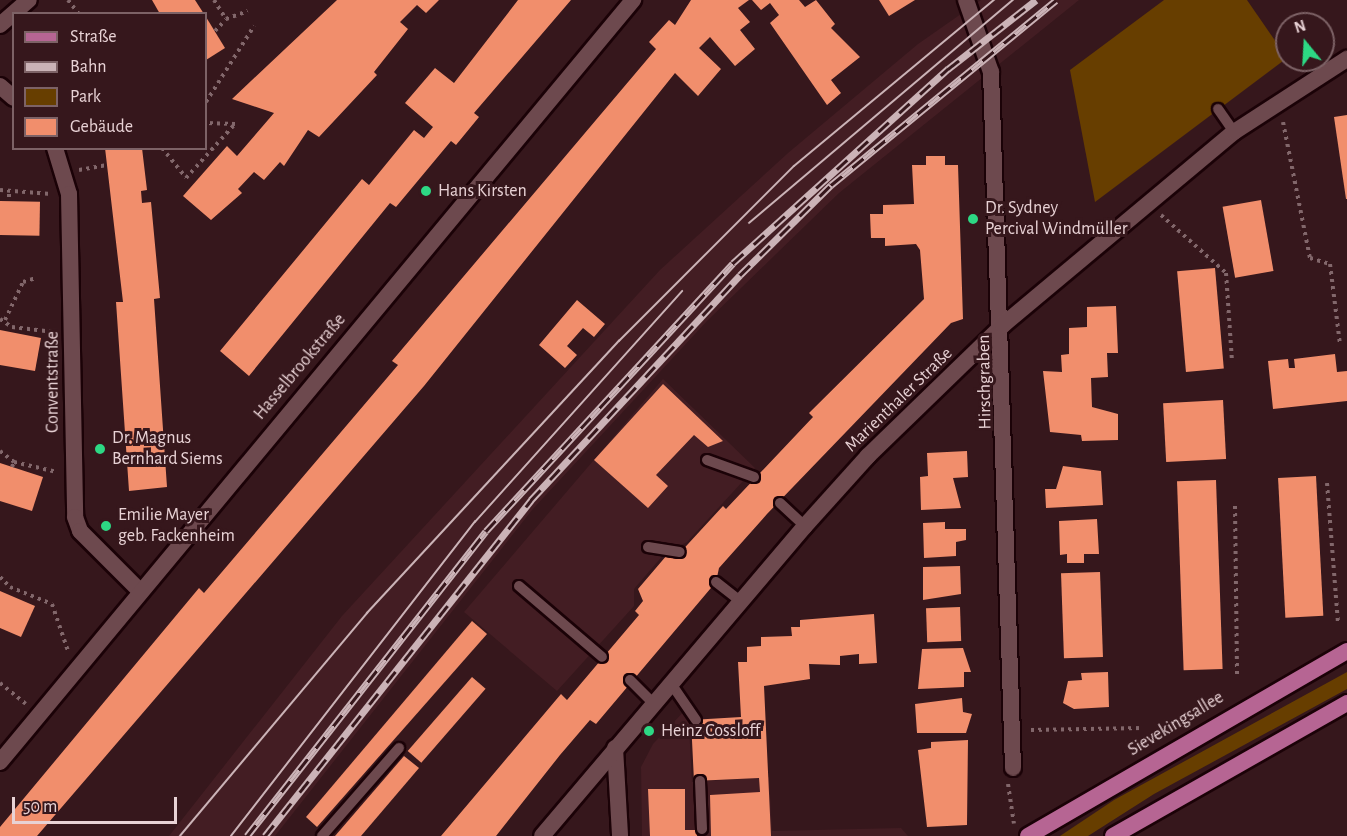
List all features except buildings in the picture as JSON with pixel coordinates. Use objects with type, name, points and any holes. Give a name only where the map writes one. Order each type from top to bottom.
[{"type":"main road","name":"Sievekingsallee","points":[[1028,836],[1347,651]]},
{"type":"main road","points":[[1113,836],[1347,703]]},
{"type":"street","points":[[15,12],[29,0]]},
{"type":"street","name":"Hasselbrookstraße","points":[[0,762],[633,0]]},
{"type":"street","name":"Hirschgraben","points":[[966,0],[991,72],[1003,325],[1013,768]]},
{"type":"street","points":[[0,25],[12,15]]},
{"type":"street","name":"Marienthaler Straße","points":[[542,836],[670,682],[868,456],[1003,325],[1145,202],[1234,132],[1347,59]]},
{"type":"street","points":[[0,86],[12,96]]},
{"type":"street","name":"Conventstraße","points":[[56,150],[67,171],[69,194],[73,334],[73,476],[80,531],[141,592]]},
{"type":"street","points":[[615,748],[620,836]]},
{"type":"lane","points":[[1218,110],[1234,132]]},
{"type":"lane","points":[[707,460],[754,477]]},
{"type":"lane","points":[[780,503],[805,526]]},
{"type":"lane","points":[[648,547],[680,552]]},
{"type":"lane","points":[[716,582],[740,602]]},
{"type":"lane","points":[[519,586],[602,657]]},
{"type":"lane","points":[[630,680],[653,703]]},
{"type":"lane","points":[[670,682],[696,720]]},
{"type":"lane","points":[[322,836],[399,748]]},
{"type":"lane","points":[[700,781],[702,829]]},
{"type":"path","points":[[68,0],[77,12]]},
{"type":"path","points":[[214,0],[225,19]]},
{"type":"path","points":[[215,31],[225,19],[249,10]]},
{"type":"path","points":[[207,100],[254,26]]},
{"type":"path","points":[[1280,104],[1310,258],[1330,264],[1340,344]]},
{"type":"path","points":[[164,150],[186,178],[235,124],[207,123]]},
{"type":"path","points":[[67,171],[106,165]]},
{"type":"path","points":[[0,190],[9,194],[69,194]]},
{"type":"path","points":[[9,194],[9,201]]},
{"type":"path","points":[[1145,202],[1226,273],[1232,362]]},
{"type":"path","points":[[36,278],[23,282],[2,320],[12,327],[73,334]]},
{"type":"path","points":[[0,451],[14,462],[73,476]]},
{"type":"path","points":[[12,467],[14,462]]},
{"type":"path","points":[[1327,483],[1338,624]]},
{"type":"path","points":[[1235,506],[1237,678]]},
{"type":"path","points":[[0,577],[10,587],[52,604],[76,672]]},
{"type":"path","points":[[0,682],[40,716]]},
{"type":"path","points":[[1012,730],[1143,728]]},
{"type":"path","points":[[1013,768],[1008,783],[1014,825]]},
{"type":"shaded area","points":[[981,0],[1079,0],[839,193],[707,321],[532,510],[275,836],[169,836],[342,616],[660,270],[788,153],[918,44]]},
{"type":"shaded area","points":[[663,379],[755,468],[687,542],[665,553],[634,589],[634,606],[557,691],[464,612]]},
{"type":"shaded area","points":[[688,707],[692,782],[769,777],[772,831],[901,828],[908,836],[642,836],[641,767],[653,744]]},
{"type":"green space","points":[[1164,0],[1247,0],[1275,41],[1275,67],[1095,202],[1070,70]]},
{"type":"green space","points":[[1347,672],[1347,689],[1154,794],[1088,836],[1060,836],[1114,800]]},
{"type":"tram line","points":[[180,836],[367,613],[619,341],[794,166],[994,0]]},
{"type":"tram line","points":[[749,223],[1013,0]]},
{"type":"tram line","points":[[231,836],[475,522],[682,291]]},
{"type":"railway","points":[[247,836],[486,531],[733,263],[948,69],[1036,0]]},
{"type":"railway","points":[[265,836],[531,500],[740,275],[831,185],[1056,0]]},
{"type":"place","name":"Hans Kirsten","points":[[426,191]]},
{"type":"place","name":"Dr. Sydney Percival Windmüller","points":[[973,219]]},
{"type":"place","name":"Dr. Magnus Bernhard Siems","points":[[100,449]]},
{"type":"place","name":"Emilie Mayer geb. Fackenheim","points":[[106,526]]},
{"type":"place","name":"Heinz Cossloff","points":[[649,731]]}]
